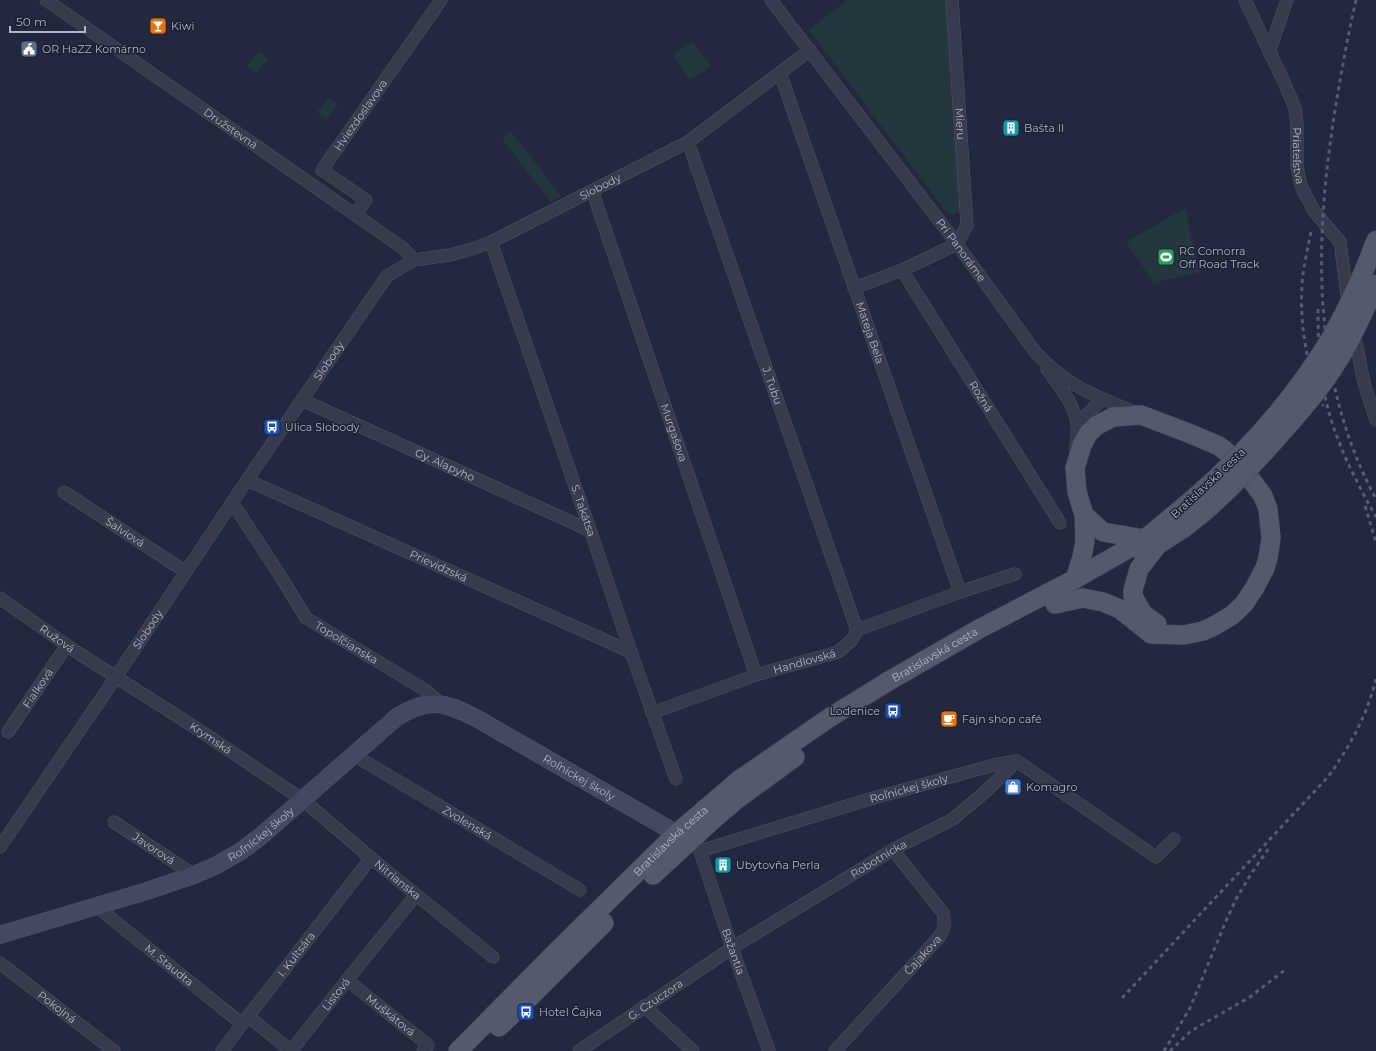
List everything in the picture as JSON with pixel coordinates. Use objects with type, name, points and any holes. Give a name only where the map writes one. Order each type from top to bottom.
[{"type":"main road","name":"Bratislavská cesta","points":[[1198,506],[1226,469],[1299,387],[1332,335],[1351,299],[1376,240]]},
{"type":"main road","name":"Bratislavská cesta","points":[[458,1051],[551,957],[736,800],[832,731],[957,656],[1055,604],[1150,543],[1198,506],[1239,480],[1297,416],[1326,378],[1347,346],[1376,284]]},
{"type":"main road","points":[[1055,604],[1083,598],[1102,602],[1120,608],[1151,634],[1173,634],[1184,636],[1203,631],[1226,619],[1244,604],[1255,587],[1265,568],[1268,558],[1271,538],[1268,509],[1258,488],[1244,470],[1219,446],[1141,415],[1113,418],[1096,426],[1088,434],[1082,445],[1074,468],[1077,492],[1084,515],[1086,541],[1075,579]]},
{"type":"main road","points":[[1084,515],[1103,532],[1150,543],[1133,590],[1133,596],[1143,614],[1173,634]]},
{"type":"main road","name":"Bratislavská cesta","points":[[473,1051],[522,1006],[630,897],[688,842],[740,780],[829,718],[945,648],[1075,579],[1150,543]]},
{"type":"main road","name":"Roľníckej školy","points":[[0,935],[194,875],[215,866],[241,851],[261,836],[385,727],[408,711],[426,704],[440,704],[453,707],[476,718],[688,842]]},
{"type":"street","name":"Družstevná","points":[[46,0],[403,248],[414,260]]},
{"type":"street","name":"Hviezdoslavova","points":[[355,215],[366,200],[322,170],[440,0]]},
{"type":"street","name":"Pri Panoráme","points":[[771,0],[957,244],[1036,353],[1048,365],[1070,382],[1102,399],[1141,415]]},
{"type":"street","name":"Mieru","points":[[952,0],[967,225],[957,244]]},
{"type":"street","name":"Priateľstva","points":[[1245,0],[1295,108],[1297,125],[1297,168],[1301,186],[1314,211],[1340,242],[1349,310],[1364,383],[1376,420]]},
{"type":"street","points":[[1269,52],[1287,0]]},
{"type":"street","name":"Slobody","points":[[0,847],[116,677],[246,480],[388,276],[414,260],[450,255],[491,242],[688,142],[810,50]]},
{"type":"street","name":"Mateja Bela","points":[[780,73],[960,592]]},
{"type":"street","name":"J. Tubu","points":[[688,142],[857,630]]},
{"type":"street","name":"Murgašova","points":[[593,190],[756,674]]},
{"type":"street","name":"S. Takátsa","points":[[491,242],[630,652],[676,778]]},
{"type":"street","points":[[854,288],[902,270],[957,244]]},
{"type":"street","name":"Rožná","points":[[902,270],[1060,523]]},
{"type":"street","points":[[1036,353],[1066,396],[1073,409],[1078,424],[1074,468]]},
{"type":"street","points":[[1078,424],[1102,399]]},
{"type":"street","points":[[1096,426],[1102,399]]},
{"type":"street","name":"Gy. Alapyho","points":[[302,400],[589,530]]},
{"type":"street","name":"Prievidzská","points":[[246,480],[630,652]]},
{"type":"street","name":"Šalviová","points":[[64,492],[186,572]]},
{"type":"street","name":"Topoľčianska","points":[[232,502],[306,618],[425,690],[440,704]]},
{"type":"street","points":[[857,630],[960,592],[1015,574]]},
{"type":"street","name":"Ružová","points":[[0,598],[116,677]]},
{"type":"street","name":"Handlovská","points":[[652,713],[756,674],[838,652],[852,640],[857,630]]},
{"type":"street","name":"Fialková","points":[[8,732],[66,644]]},
{"type":"street","name":"Krymská","points":[[116,677],[196,728],[303,800]]},
{"type":"street","name":"Zvolenská","points":[[354,755],[580,890]]},
{"type":"street","points":[[1017,761],[1156,857],[1174,839]]},
{"type":"street","name":"Roľníckej školy","points":[[688,842],[870,799],[994,765],[1017,761]]},
{"type":"street","name":"Robotnícka","points":[[732,948],[894,849],[953,819],[985,792],[1017,761]]},
{"type":"street","name":"Nitrianska","points":[[303,800],[371,858],[493,957]]},
{"type":"street","name":"Javorová","points":[[114,822],[194,875]]},
{"type":"street","name":"Bažantia","points":[[688,842],[732,948],[769,1051]]},
{"type":"street","name":"Čajakova","points":[[835,1051],[940,936],[944,929],[945,922],[943,913],[894,849]]},
{"type":"street","name":"I. Kultsára","points":[[222,1051],[371,858]]},
{"type":"street","name":"Listová","points":[[245,1020],[291,1051],[416,895]]},
{"type":"street","name":"M. Staudta","points":[[96,906],[245,1020]]},
{"type":"street","name":"G. Czuczora","points":[[579,1051],[732,948]]},
{"type":"street","name":"Pokojná","points":[[0,963],[114,1051]]},
{"type":"street","name":"Muškátová","points":[[347,980],[428,1045],[423,1051]]},
{"type":"street","points":[[644,1006],[693,1051]]},
{"type":"shaded area","points":[[847,0],[948,0],[960,202],[959,211],[954,215],[947,213],[809,30]]},
{"type":"shaded area","points":[[693,41],[711,66],[690,80],[673,55]]},
{"type":"shaded area","points":[[259,51],[268,59],[257,73],[247,66]]},
{"type":"shaded area","points":[[328,98],[338,105],[326,120],[317,112]]},
{"type":"shaded area","points":[[510,130],[561,196],[551,202],[502,139]]},
{"type":"shaded area","name":"RC Comorra Off Road Track","points":[[1185,208],[1200,272],[1154,283],[1126,242]]},
{"type":"railway","points":[[1356,0],[1336,104],[1329,154],[1324,205],[1322,255],[1323,306],[1329,355],[1339,404],[1354,452],[1376,499]]},
{"type":"railway","points":[[1311,232],[1303,274],[1303,325],[1312,375],[1323,406]]},
{"type":"railway","points":[[1318,309],[1322,381],[1332,424],[1345,456],[1376,517]]},
{"type":"railway","points":[[1365,506],[1376,542]]},
{"type":"railway","points":[[1122,998],[1327,778],[1343,755],[1362,719],[1368,706],[1376,679]]},
{"type":"railway","points":[[1164,1051],[1190,1008],[1236,899],[1269,848]]},
{"type":"railway","points":[[1170,1051],[1191,1031],[1250,997],[1286,969]]},
{"type":"place","name":"Kiwi","points":[[158,26]]},
{"type":"place","name":"OR HaZZ Komárno","points":[[29,49]]},
{"type":"place","name":"Bašta II","points":[[1011,128]]},
{"type":"place","name":"RC Comorra Off Road Track","points":[[1166,257]]},
{"type":"place","name":"Ulica Slobody","points":[[272,427]]},
{"type":"place","name":"Lodenice","points":[[893,711]]},
{"type":"place","name":"Fajn shop café","points":[[949,719]]},
{"type":"place","name":"Komagro","points":[[1013,787]]},
{"type":"place","name":"Ubytovňa Perla","points":[[723,865]]},
{"type":"place","name":"Hotel Čajka","points":[[526,1012]]}]
